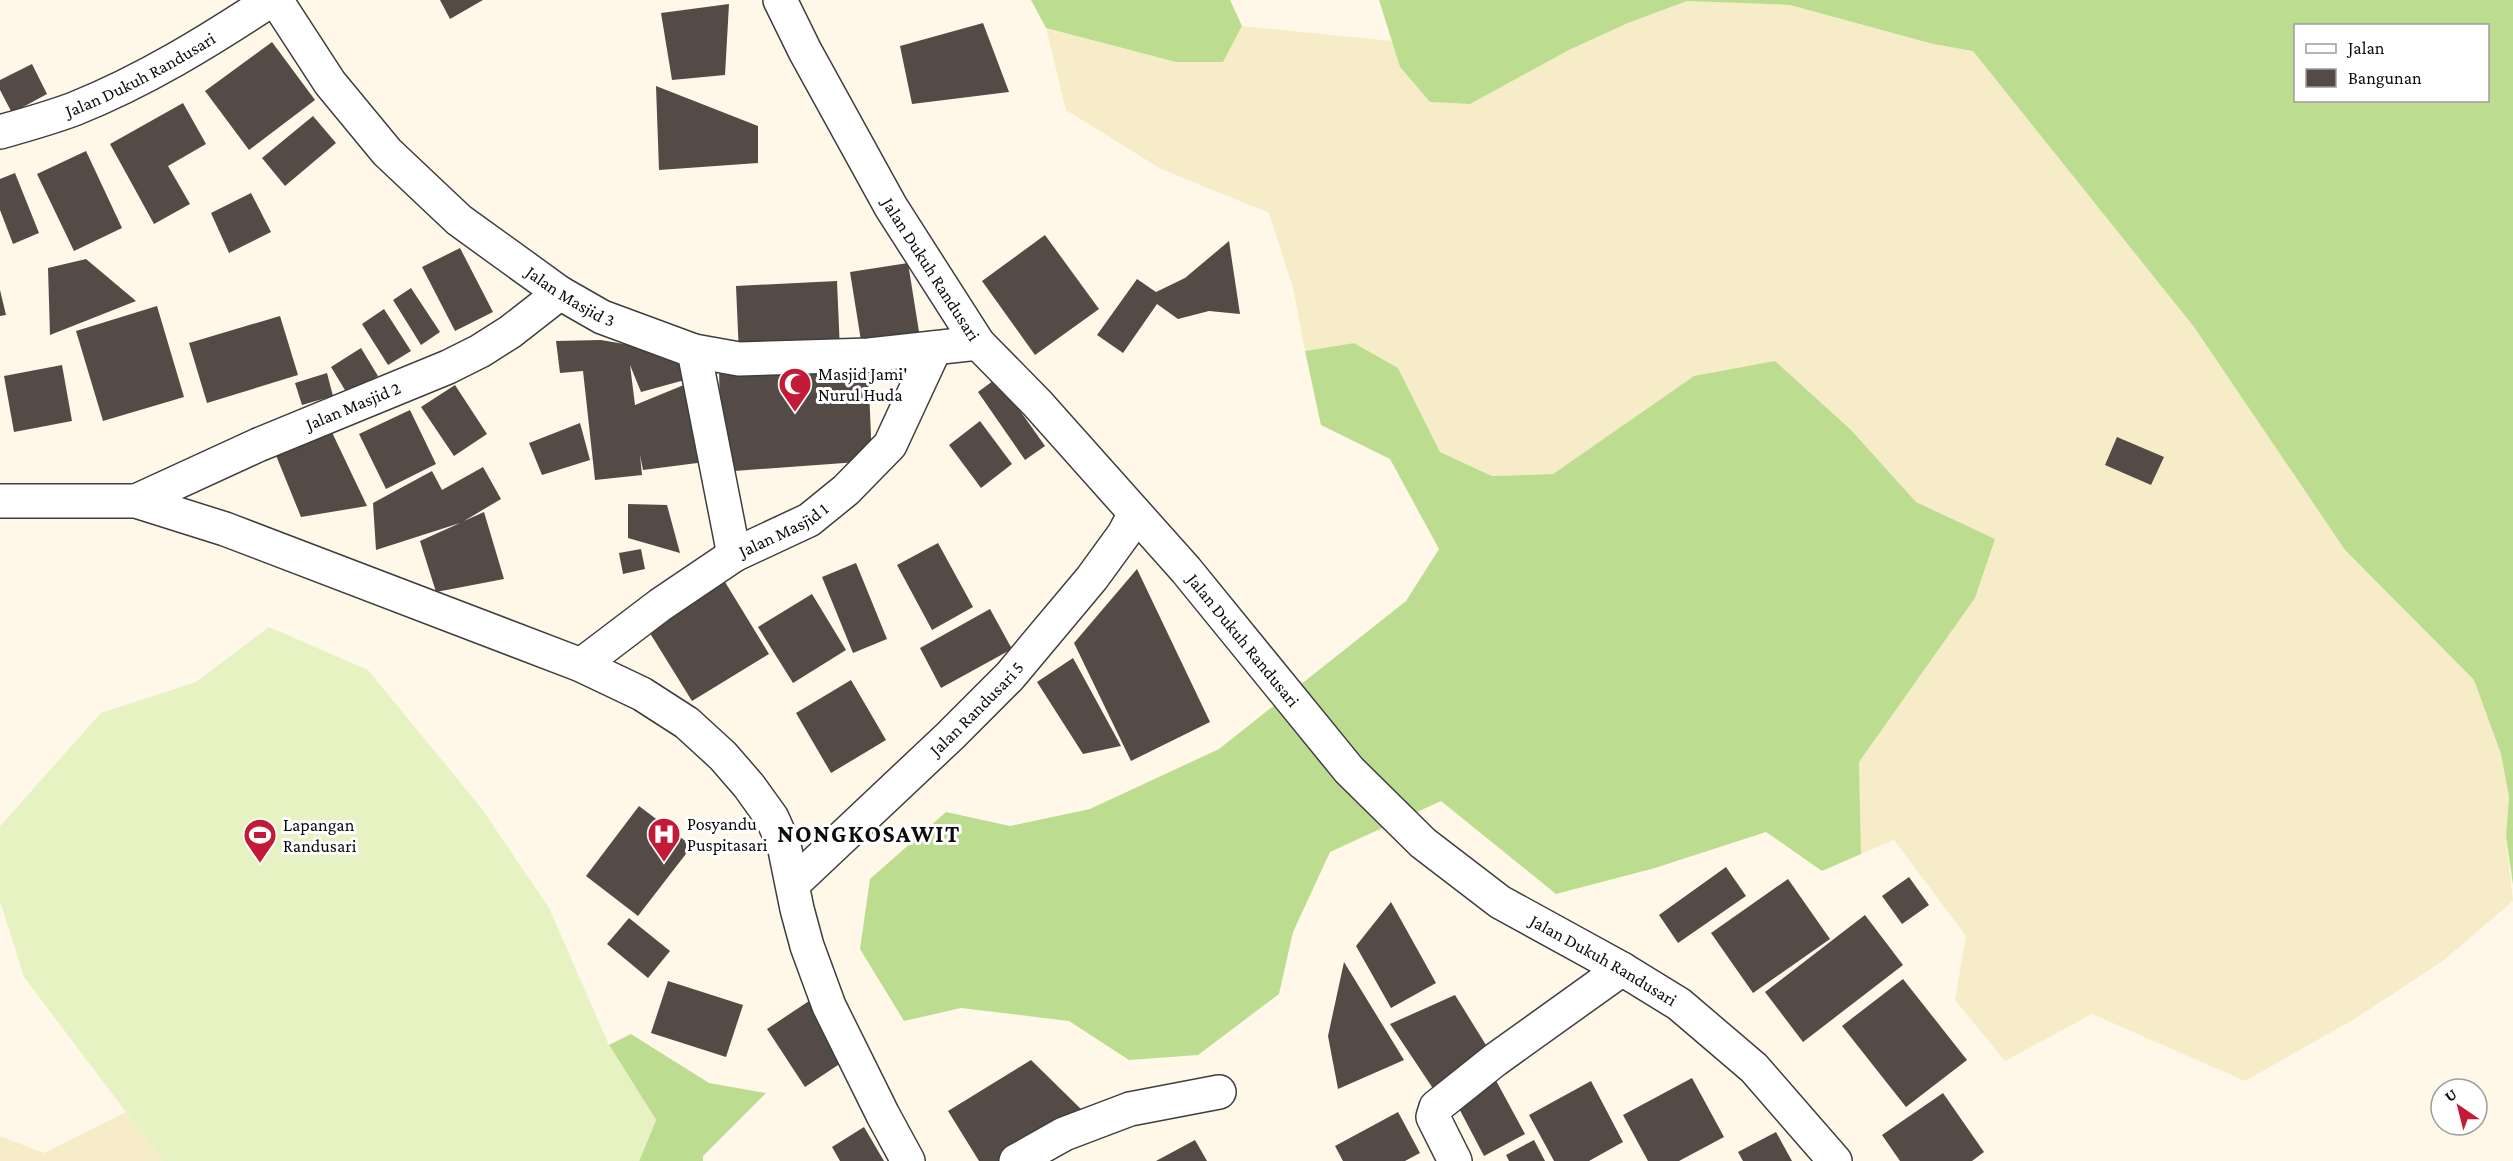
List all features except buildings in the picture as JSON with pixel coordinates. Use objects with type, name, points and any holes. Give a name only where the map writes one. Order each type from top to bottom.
[{"type":"street","name":"Jalan Dukuh Randusari","points":[[0,132],[74,109],[154,72],[221,33],[271,0]]},
{"type":"street","name":"Jalan Masjid 3","points":[[276,0],[330,83],[387,152],[459,220],[560,293],[602,317],[694,351],[739,359],[869,355],[978,343]]},
{"type":"street","name":"Jalan Dukuh Randusari","points":[[780,0],[805,51],[891,207],[978,343],[1036,403],[1193,579],[1349,770],[1423,843],[1500,902],[1622,969],[1679,1004],[1754,1068],[1835,1161]]},
{"type":"street","name":"Jalan Masjid 2","points":[[136,501],[258,445],[448,367],[510,332],[560,293]]},
{"type":"street","name":"Jalan Masjid 1","points":[[581,665],[660,605],[734,555],[809,519],[846,490],[890,445],[935,348]]},
{"type":"street","points":[[694,351],[734,555]]},
{"type":"street","points":[[0,501],[136,501],[225,529],[581,665],[642,694],[687,723],[723,756],[772,818],[784,845],[807,946],[829,1006],[908,1161]]},
{"type":"street","name":"Jalan Randusari 5","points":[[793,884],[1011,676],[1092,578],[1124,534],[1135,513]]},
{"type":"street","points":[[1455,1161],[1433,1117],[1436,1107],[1495,1060],[1622,969]]},
{"type":"street","points":[[1016,1161],[1064,1134],[1130,1109],[1219,1092]]},
{"type":"shaded area","points":[[1687,1],[1790,5],[1933,44],[1973,51],[2194,327],[2345,550],[2474,680],[2501,754],[2509,797],[2506,836],[2513,901],[2444,960],[2353,1020],[2245,1081],[2092,1014],[2005,1061],[1955,1000],[1966,936],[1894,840],[1861,854],[1859,762],[1975,598],[1994,539],[1916,502],[1851,430],[1694,376],[1553,474],[1492,476],[1440,452],[1398,368],[1354,343],[1305,351],[1293,288],[1269,213],[1161,169],[1066,110],[1046,28],[1157,57],[1223,62],[1242,26],[1392,41],[1400,67],[1430,102],[1470,104],[1569,50],[1628,23]]},
{"type":"shaded area","points":[[126,1112],[163,1161],[0,1161],[0,1136],[44,1153]]},
{"type":"green space","points":[[1031,0],[1230,0],[1242,26],[1223,62],[1176,62],[1046,28]]},
{"type":"green space","points":[[1379,0],[2513,0],[2513,885],[2506,836],[2509,797],[2501,754],[2474,680],[2345,550],[2194,327],[1973,51],[1933,44],[1790,5],[1687,1],[1628,23],[1569,50],[1470,104],[1430,102],[1400,67]]},
{"type":"green space","points":[[1354,343],[1398,368],[1440,452],[1492,476],[1553,474],[1694,376],[1775,361],[1851,430],[1916,502],[1995,539],[1975,598],[1859,762],[1861,854],[1822,871],[1766,832],[1655,868],[1556,894],[1441,801],[1330,852],[1293,932],[1279,994],[1198,1055],[1129,1060],[1069,1021],[961,1008],[904,1021],[860,949],[870,879],[946,812],[1010,826],[1090,809],[1219,749],[1406,601],[1439,549],[1390,459],[1321,425],[1305,351]]},
{"type":"green space","name":"Lapangan Randusari","points":[[269,627],[368,670],[482,809],[549,908],[609,1045],[656,1120],[639,1161],[163,1161],[24,977],[0,901],[0,826],[101,713],[196,682]]},
{"type":"green space","points":[[631,1034],[709,1083],[766,1093],[703,1156],[703,1161],[639,1161],[656,1120],[609,1045]]},
{"type":"place","name":"Masjid Jami' Nurul Huda","points":[[795,413]]},
{"type":"place","name":"Posyandu Puspitasari","points":[[664,863]]},
{"type":"place","name":"Lapangan Randusari","points":[[260,864]]},
{"type":"district","name":"NONGKOSAWIT","points":[[869,833]]}]
